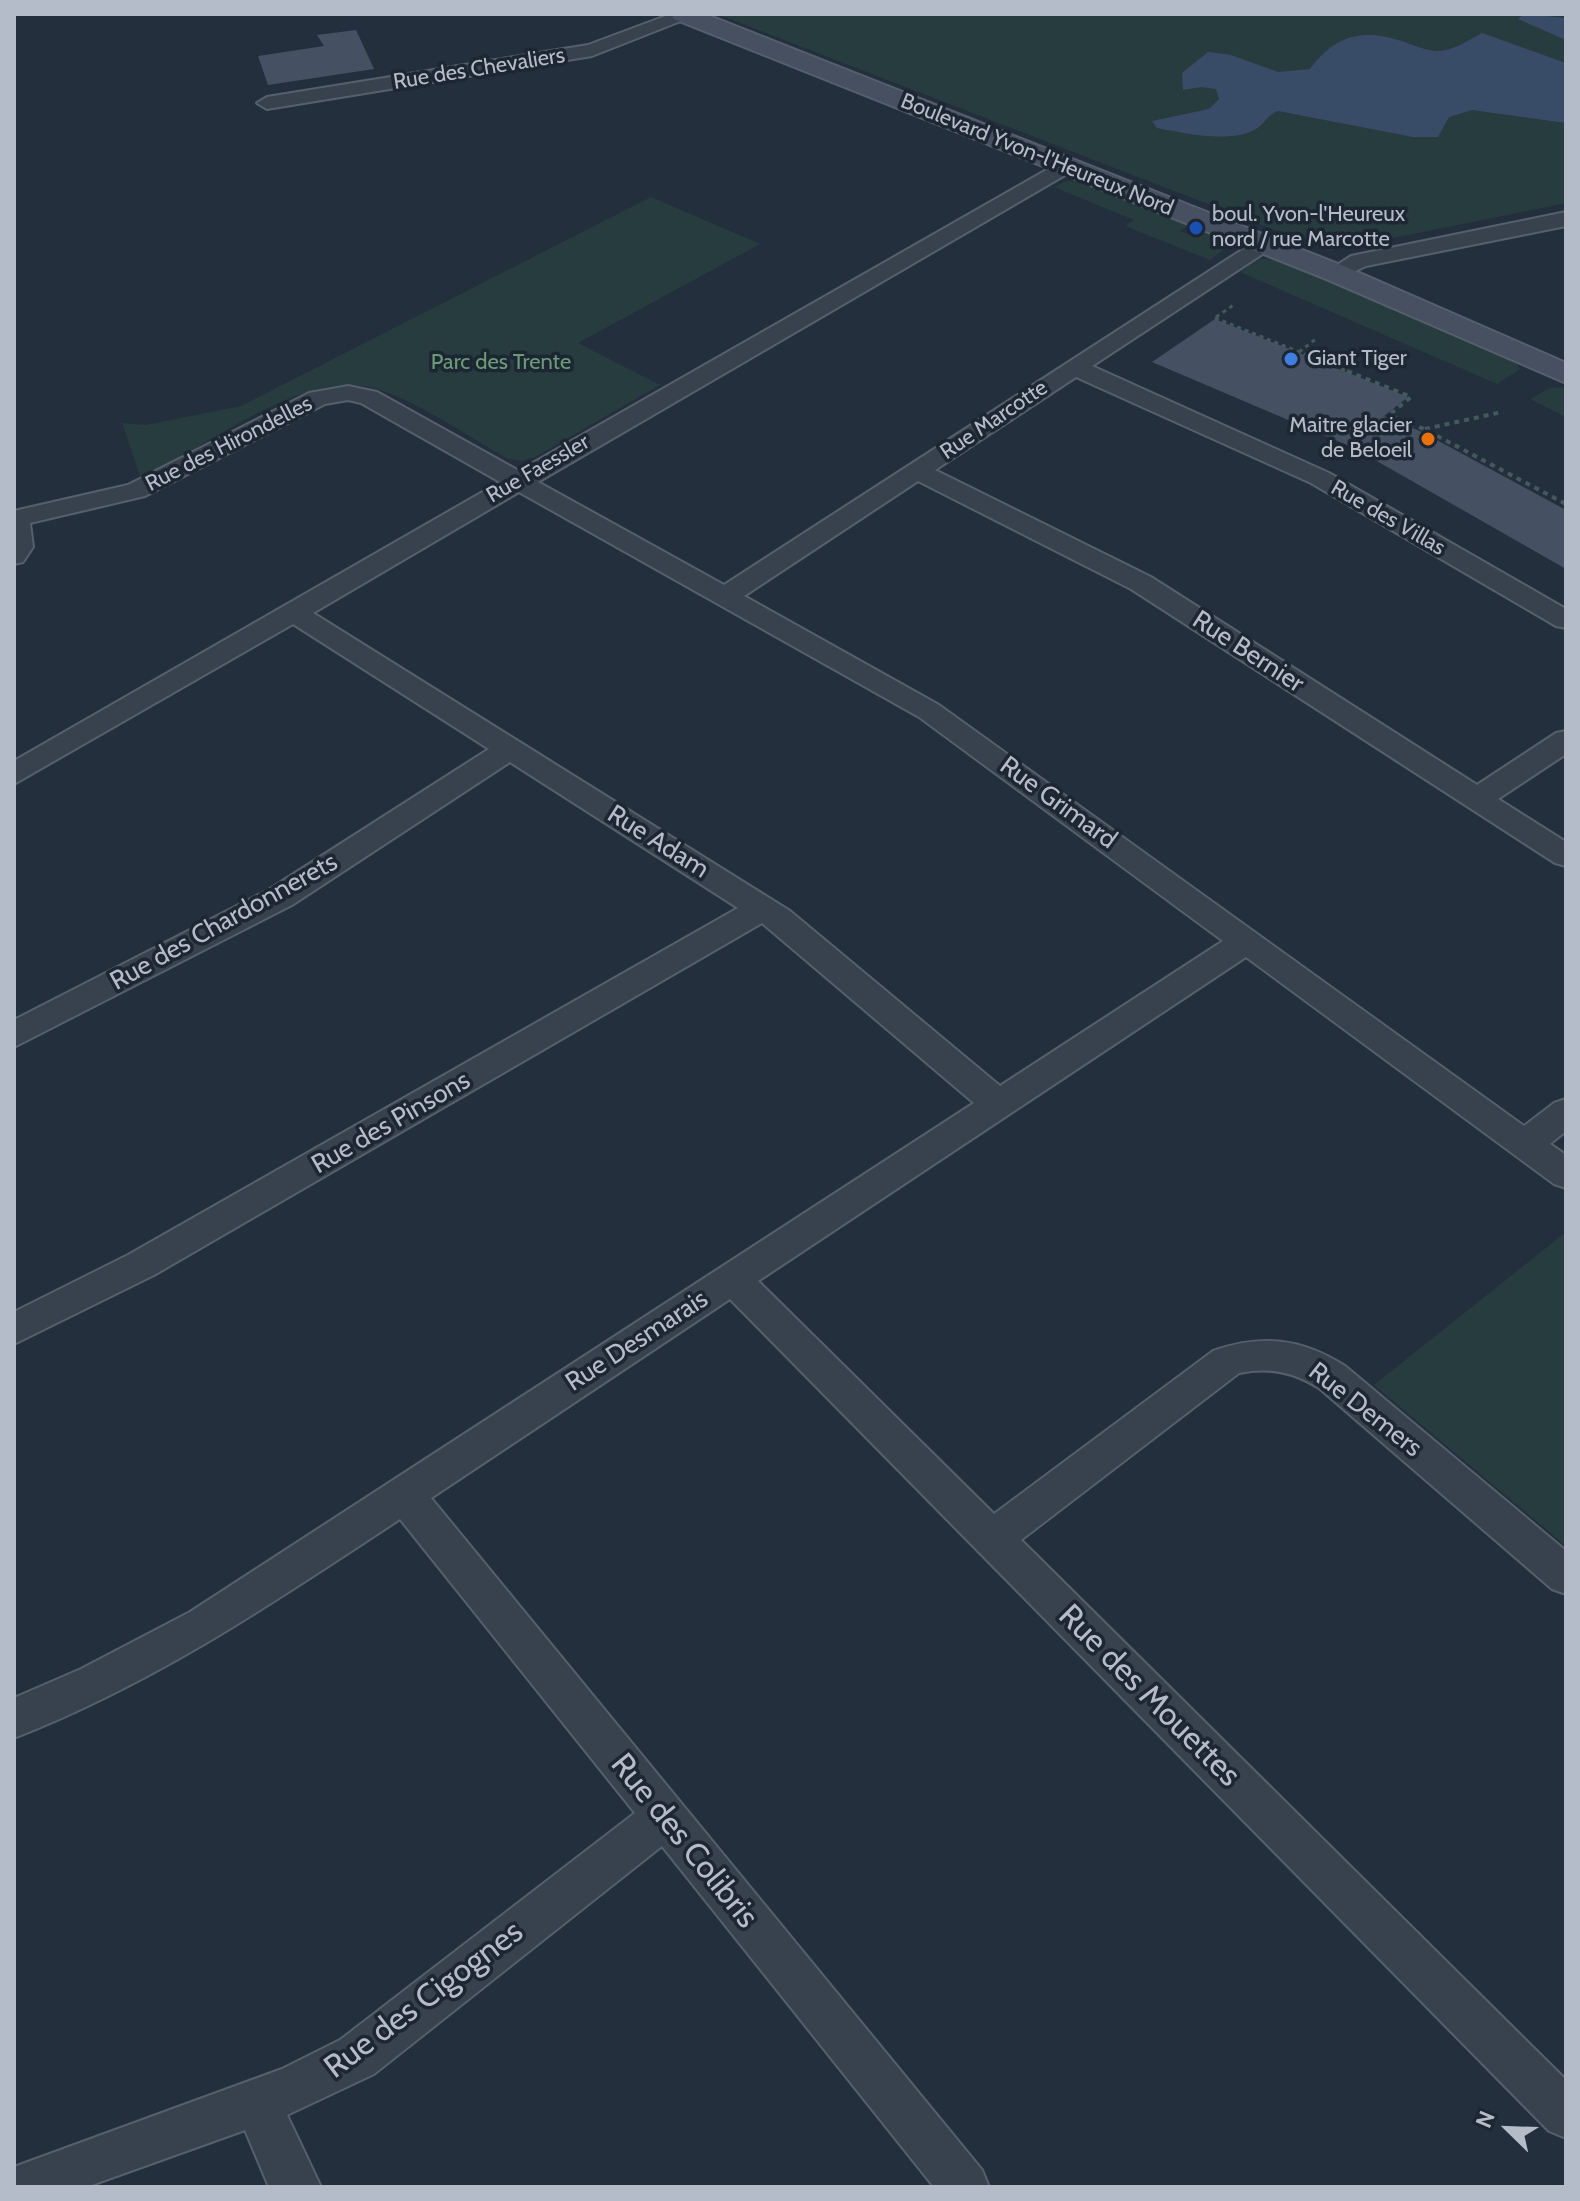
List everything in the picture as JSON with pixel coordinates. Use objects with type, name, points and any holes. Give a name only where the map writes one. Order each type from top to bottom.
[{"type":"street","name":"Rue des Chevaliers","points":[[267,103],[592,50],[684,15]]},
{"type":"street","name":"Boulevard Yvon-l'Heureux Nord","points":[[684,15],[1336,273],[1566,374]]},
{"type":"street","name":"Rue Faessler","points":[[14,774],[1064,166]]},
{"type":"street","points":[[1336,273],[1359,261],[1566,219]]},
{"type":"street","name":"Rue Marcotte","points":[[726,596],[1262,244]]},
{"type":"street","name":"Rue des Villas","points":[[1074,367],[1320,478],[1566,620]]},
{"type":"street","name":"Rue des Hirondelles","points":[[14,556],[20,544],[15,519],[136,491],[305,404],[340,393],[374,399],[519,481]]},
{"type":"street","name":"Rue Bernier","points":[[917,471],[1141,583],[1566,856]]},
{"type":"street","name":"Rue Grimard","points":[[519,481],[929,711],[1566,1174]]},
{"type":"street","name":"Rue Adam","points":[[293,612],[763,908],[806,940],[998,1104]]},
{"type":"street","points":[[1477,799],[1566,740]]},
{"type":"street","name":"Rue des Chardonnerets","points":[[14,1035],[281,897],[510,749]]},
{"type":"street","name":"Rue des Pinsons","points":[[14,1329],[141,1265],[763,908]]},
{"type":"street","name":"Rue Desmarais","points":[[14,1718],[96,1683],[173,1644],[1247,941]]},
{"type":"street","points":[[1525,1144],[1566,1112]]},
{"type":"street","name":"Rue des Mouettes","points":[[732,1278],[1566,2114]]},
{"type":"street","name":"Rue Demers","points":[[992,1539],[1226,1362],[1248,1355],[1273,1354],[1298,1359],[1332,1377],[1566,1576]]},
{"type":"street","name":"Rue des Colibris","points":[[404,1494],[965,2187]]},
{"type":"street","name":"Rue des Cigognes","points":[[24,2187],[311,2084],[357,2057],[664,1817]]},
{"type":"street","points":[[258,2103],[284,2166],[297,2187]]},
{"type":"path","points":[[1235,304],[1215,318],[1411,397],[1389,415],[1424,429],[1432,436],[1566,504]]},
{"type":"path","points":[[1298,352],[1317,338]]},
{"type":"path","points":[[1424,429],[1502,412]]},
{"type":"green space","points":[[717,14],[1566,14],[1566,203],[1329,251]]},
{"type":"green space","points":[[1066,181],[1082,182],[1190,224],[1180,231],[1196,237],[1205,232],[1229,246],[1210,260],[1125,226],[1134,220],[1054,187]]},
{"type":"green space","name":"Parc des Trente","points":[[651,197],[760,244],[578,343],[660,385],[535,457],[522,461],[508,459],[394,395],[348,385],[318,389],[287,400],[140,476],[122,423],[146,425],[241,406]]},
{"type":"green space","points":[[1273,258],[1514,359],[1520,369],[1497,384],[1240,272],[1260,259]]},
{"type":"green space","points":[[1566,387],[1566,417],[1530,399],[1550,388]]},
{"type":"green space","points":[[1566,1232],[1566,1546],[1374,1385]]},
{"type":"water","points":[[1524,14],[1566,18],[1566,40],[1518,19]]},
{"type":"water","points":[[1482,33],[1566,63],[1566,123],[1472,110],[1449,117],[1438,137],[1413,137],[1278,111],[1249,132],[1223,137],[1157,128],[1152,121],[1209,109],[1219,99],[1216,89],[1201,87],[1183,90],[1182,73],[1208,52],[1231,55],[1278,72],[1310,69],[1328,50],[1348,38],[1371,35],[1441,51]]},
{"type":"building","points":[[356,30],[374,69],[268,85],[258,56],[324,46],[317,35]]},
{"type":"building","points":[[1215,319],[1408,397],[1384,416],[1422,432],[1566,510],[1566,569],[1354,448],[1152,362]]},
{"type":"place","name":"boul. Yvon-l'Heureux nord / rue Marcotte","points":[[1196,228]]},
{"type":"place","name":"Giant Tiger","points":[[1291,359]]},
{"type":"place","name":"Maitre glacier de Beloeil","points":[[1428,439]]}]
